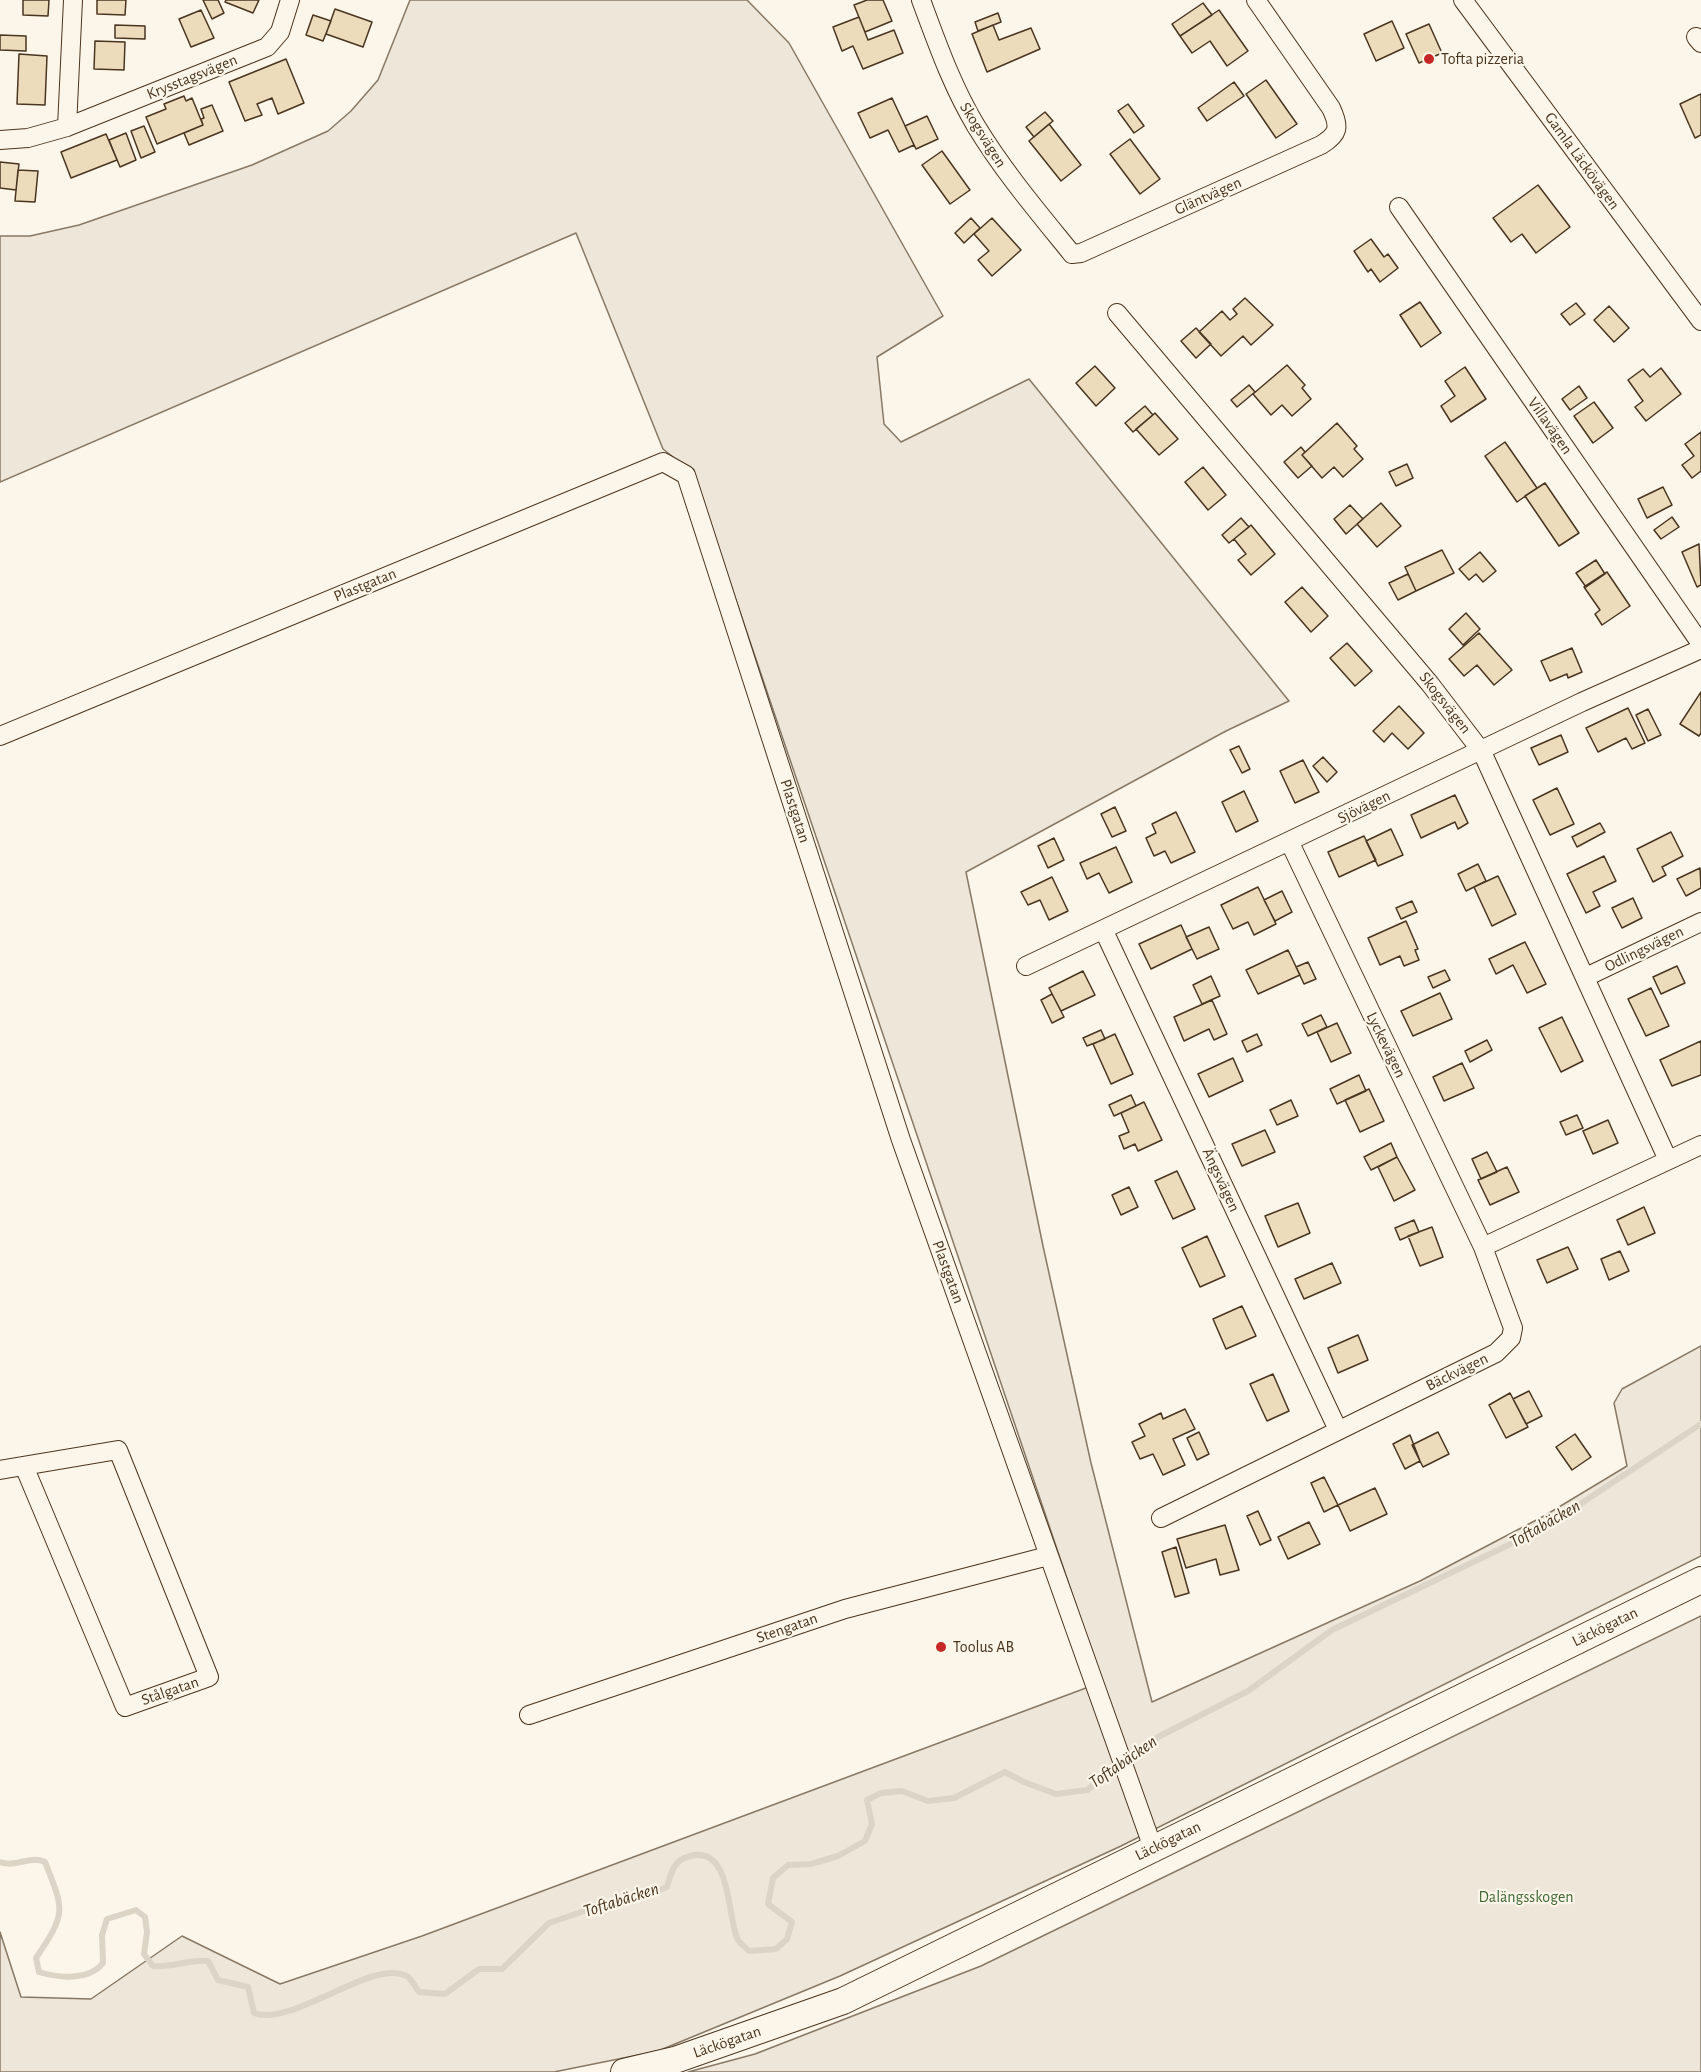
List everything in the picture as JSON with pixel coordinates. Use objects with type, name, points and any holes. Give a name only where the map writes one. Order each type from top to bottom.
[{"type":"main road","name":"Läckögatan","points":[[624,2072],[675,2060],[843,2001],[1701,1580]]},
{"type":"street","points":[[67,127],[73,0]]},
{"type":"street","name":"Krysstagsvägen","points":[[0,140],[37,136],[67,127],[267,47],[280,32],[290,0]]},
{"type":"street","name":"Skogsvägen","points":[[921,0],[955,86],[976,125],[1005,170],[1072,254]]},
{"type":"street","name":"Gläntvägen","points":[[1072,254],[1081,253],[1321,145],[1338,130],[1331,108],[1256,0]]},
{"type":"street","name":"Gamla Läckövägen","points":[[1463,0],[1701,321]]},
{"type":"street","name":"Villavägen","points":[[1399,207],[1701,644]]},
{"type":"street","name":"Skogsvägen","points":[[1117,313],[1423,675],[1482,752],[1668,1160]]},
{"type":"street","name":"Plastgatan","points":[[0,736],[663,462],[686,475],[901,1140],[1153,1848]]},
{"type":"street","name":"Sjövägen","points":[[1026,966],[1482,752],[1582,702],[1701,649]]},
{"type":"street","name":"Lyckevägen","points":[[1290,843],[1483,1247]]},
{"type":"street","name":"Odlingsvägen","points":[[1586,977],[1701,922]]},
{"type":"street","name":"Ängsvägen","points":[[1104,931],[1338,1430]]},
{"type":"street","points":[[1483,1247],[1701,1145]]},
{"type":"street","name":"Bäckvägen","points":[[1161,1518],[1496,1353],[1506,1346],[1511,1338],[1510,1315],[1483,1247]]},
{"type":"street","name":"Stålgatan","points":[[0,1470],[118,1450],[209,1677],[125,1707],[24,1466]]},
{"type":"street","name":"Stengatan","points":[[529,1715],[845,1609],[1048,1556]]},
{"type":"green space","points":[[410,0],[747,0],[789,43],[943,316],[877,357],[884,424],[901,442],[1029,379],[1289,701],[1226,731],[966,872],[1043,1246],[1091,1463],[1152,1702],[1420,1581],[1544,1516],[1627,1466],[1614,1403],[1622,1389],[1701,1346],[1701,1556],[1121,1846],[840,1976],[658,2051],[554,2072],[0,2072],[0,1932],[21,1997],[91,1999],[182,1936],[280,1984],[422,1936],[1102,1682],[693,473],[663,449],[576,233],[0,482],[0,236],[30,236],[79,225],[252,165],[328,131],[351,111],[378,80]]},
{"type":"green space","name":"Dalängsskogen","points":[[1701,1616],[1701,2072],[688,2072],[755,2054],[981,1966]]},
{"type":"building","points":[[23,0],[49,0],[48,16],[23,15]]},
{"type":"building","points":[[97,0],[126,0],[125,15],[97,14]]},
{"type":"building","points":[[203,0],[218,0],[224,13],[212,19]]},
{"type":"building","points":[[226,0],[259,0],[253,13],[225,2]]},
{"type":"building","points":[[867,0],[883,0],[892,21],[865,32],[854,5]]},
{"type":"building","points":[[1203,3],[1212,15],[1180,36],[1172,24]]},
{"type":"building","points":[[335,9],[372,22],[363,47],[326,34]]},
{"type":"building","points":[[201,10],[214,38],[191,47],[179,19]]},
{"type":"building","points":[[1219,10],[1248,51],[1227,66],[1210,41],[1192,53],[1180,36]]},
{"type":"building","points":[[998,13],[1001,22],[978,31],[975,22]]},
{"type":"building","points":[[313,15],[331,21],[323,41],[306,35]]},
{"type":"building","points":[[859,17],[868,40],[894,30],[903,53],[863,69],[853,46],[842,51],[833,27]]},
{"type":"building","points":[[1392,21],[1404,48],[1376,61],[1364,34]]},
{"type":"building","points":[[1429,24],[1442,53],[1419,63],[1406,34]]},
{"type":"building","points":[[115,25],[145,26],[145,39],[115,38]]},
{"type":"building","points":[[993,25],[999,40],[1031,28],[1040,49],[987,72],[972,34]]},
{"type":"building","points":[[0,35],[26,36],[26,51],[0,50]]},
{"type":"building","points":[[95,41],[125,42],[124,70],[94,69]]},
{"type":"building","points":[[19,54],[47,56],[45,105],[17,104]]},
{"type":"building","points":[[286,59],[304,103],[278,114],[272,98],[257,104],[262,115],[245,121],[229,82]]},
{"type":"building","points":[[1266,80],[1297,124],[1276,138],[1246,94]]},
{"type":"building","points":[[1234,82],[1244,96],[1207,121],[1198,108]]},
{"type":"building","points":[[1701,94],[1701,135],[1695,138],[1680,104]]},
{"type":"building","points":[[184,96],[186,101],[192,98],[203,125],[157,144],[146,117],[166,109],[164,104]]},
{"type":"building","points":[[892,98],[914,145],[899,152],[888,130],[870,138],[858,113]]},
{"type":"building","points":[[1128,104],[1144,126],[1134,133],[1118,111]]},
{"type":"building","points":[[212,105],[223,131],[189,145],[184,133],[203,125],[201,119],[204,118],[201,109]]},
{"type":"building","points":[[1045,112],[1053,121],[1034,137],[1026,127]]},
{"type":"building","points":[[927,116],[938,139],[916,149],[905,126]]},
{"type":"building","points":[[1049,124],[1081,165],[1061,181],[1029,141]]},
{"type":"building","points":[[144,126],[155,152],[141,158],[131,131]]},
{"type":"building","points":[[126,133],[136,160],[120,167],[109,140]]},
{"type":"building","points":[[106,134],[117,160],[71,178],[61,152]]},
{"type":"building","points":[[1130,139],[1160,179],[1140,194],[1110,154]]},
{"type":"building","points":[[942,151],[970,190],[950,204],[922,165]]},
{"type":"building","points":[[0,162],[19,164],[16,190],[0,188]]},
{"type":"building","points":[[18,170],[38,171],[35,202],[15,201]]},
{"type":"building","points":[[1538,185],[1570,227],[1536,253],[1522,234],[1511,242],[1493,218]]},
{"type":"building","points":[[971,218],[980,228],[964,243],[955,233]]},
{"type":"building","points":[[992,218],[1021,250],[992,276],[978,260],[989,251],[974,234]]},
{"type":"building","points":[[1371,239],[1384,257],[1388,254],[1398,268],[1380,282],[1371,269],[1368,272],[1354,251]]},
{"type":"building","points":[[1245,298],[1273,325],[1251,345],[1243,336],[1221,356],[1199,332],[1222,311],[1230,320],[1237,314],[1233,309]]},
{"type":"building","points":[[1420,302],[1441,333],[1421,347],[1400,315]]},
{"type":"building","points":[[1576,303],[1585,314],[1570,325],[1561,314]]},
{"type":"building","points":[[1609,306],[1629,328],[1614,342],[1594,320]]},
{"type":"building","points":[[1196,328],[1211,344],[1196,358],[1181,341]]},
{"type":"building","points":[[1287,365],[1305,385],[1302,388],[1311,399],[1292,416],[1282,405],[1271,415],[1253,394]]},
{"type":"building","points":[[1095,366],[1115,388],[1096,406],[1076,383]]},
{"type":"building","points":[[1465,367],[1486,399],[1451,422],[1441,406],[1455,396],[1445,381]]},
{"type":"building","points":[[1661,368],[1681,394],[1646,421],[1635,407],[1643,401],[1628,380],[1643,369],[1650,377]]},
{"type":"building","points":[[1249,385],[1255,392],[1237,407],[1231,400]]},
{"type":"building","points":[[1579,386],[1587,398],[1570,410],[1562,399]]},
{"type":"building","points":[[1594,402],[1613,428],[1593,443],[1574,416]]},
{"type":"building","points":[[1145,406],[1153,415],[1133,432],[1125,423]]},
{"type":"building","points":[[1155,413],[1178,439],[1159,455],[1136,429]]},
{"type":"building","points":[[1337,423],[1357,446],[1354,449],[1363,459],[1343,477],[1334,467],[1322,478],[1302,455]]},
{"type":"building","points":[[1701,432],[1701,471],[1692,478],[1682,465],[1694,456],[1685,444]]},
{"type":"building","points":[[1505,442],[1537,488],[1517,502],[1485,456]]},
{"type":"building","points":[[1301,447],[1305,452],[1302,455],[1312,466],[1298,478],[1284,462]]},
{"type":"building","points":[[1407,464],[1413,478],[1396,486],[1389,472]]},
{"type":"building","points":[[1203,467],[1226,495],[1208,510],[1185,482]]},
{"type":"building","points":[[1545,483],[1579,533],[1559,546],[1525,496]]},
{"type":"building","points":[[1663,487],[1672,505],[1647,518],[1638,499]]},
{"type":"building","points":[[1381,503],[1401,526],[1377,547],[1357,524]]},
{"type":"building","points":[[1350,505],[1363,519],[1346,534],[1334,519]]},
{"type":"building","points":[[1672,517],[1679,527],[1661,539],[1654,530]]},
{"type":"building","points":[[1241,518],[1249,527],[1229,543],[1222,535]]},
{"type":"building","points":[[1251,525],[1275,554],[1251,575],[1238,560],[1246,554],[1234,539]]},
{"type":"building","points":[[1699,544],[1701,585],[1697,587],[1682,552]]},
{"type":"building","points":[[1442,550],[1454,573],[1416,591],[1405,567]]},
{"type":"building","points":[[1480,552],[1496,571],[1483,582],[1476,574],[1469,580],[1459,569]]},
{"type":"building","points":[[1596,560],[1605,574],[1586,587],[1576,573]]},
{"type":"building","points":[[1607,572],[1630,606],[1602,625],[1595,614],[1600,610],[1584,587]]},
{"type":"building","points":[[1408,574],[1416,591],[1398,600],[1389,583]]},
{"type":"building","points":[[1302,587],[1328,616],[1311,632],[1285,602]]},
{"type":"building","points":[[1466,613],[1480,629],[1463,645],[1449,629]]},
{"type":"building","points":[[1479,633],[1512,670],[1494,685],[1477,665],[1464,676],[1449,659]]},
{"type":"building","points":[[1347,643],[1372,671],[1355,686],[1330,658]]},
{"type":"building","points":[[1572,648],[1582,672],[1568,678],[1567,674],[1550,681],[1541,661]]},
{"type":"building","points":[[1701,692],[1701,733],[1699,736],[1680,724]]},
{"type":"building","points":[[1399,706],[1424,733],[1408,749],[1392,733],[1384,742],[1373,731]]},
{"type":"building","points":[[1628,708],[1645,743],[1632,749],[1626,738],[1598,752],[1586,728]]},
{"type":"building","points":[[1648,709],[1661,735],[1648,741],[1636,715]]},
{"type":"building","points":[[1561,735],[1568,752],[1539,765],[1531,748]]},
{"type":"building","points":[[1239,746],[1250,769],[1242,773],[1230,750]]},
{"type":"building","points":[[1323,757],[1337,772],[1327,782],[1313,766]]},
{"type":"building","points":[[1303,760],[1319,792],[1295,803],[1280,771]]},
{"type":"building","points":[[1557,788],[1574,824],[1550,835],[1533,800]]},
{"type":"building","points":[[1244,791],[1258,821],[1236,832],[1222,802]]},
{"type":"building","points":[[1455,795],[1468,823],[1458,829],[1455,822],[1421,838],[1411,815]]},
{"type":"building","points":[[1115,807],[1126,831],[1112,837],[1101,814]]},
{"type":"building","points":[[1176,812],[1195,852],[1171,863],[1165,851],[1154,856],[1146,838],[1156,833],[1152,824]]},
{"type":"building","points":[[1600,823],[1605,832],[1577,847],[1572,837]]},
{"type":"building","points":[[1391,829],[1403,855],[1378,866],[1366,841]]},
{"type":"building","points":[[1671,832],[1683,856],[1662,867],[1666,875],[1653,882],[1637,849]]},
{"type":"building","points":[[1364,836],[1376,860],[1339,877],[1328,852]]},
{"type":"building","points":[[1054,838],[1064,860],[1048,868],[1038,846]]},
{"type":"building","points":[[1116,847],[1132,882],[1109,893],[1099,873],[1087,879],[1080,863]]},
{"type":"building","points":[[1604,856],[1616,881],[1593,892],[1600,906],[1586,913],[1567,874]]},
{"type":"building","points":[[1478,864],[1486,881],[1466,891],[1458,874]]},
{"type":"building","points":[[1700,868],[1701,888],[1686,896],[1677,879]]},
{"type":"building","points":[[1498,876],[1516,914],[1492,926],[1474,887]]},
{"type":"building","points":[[1052,877],[1068,911],[1049,920],[1040,900],[1028,905],[1021,892]]},
{"type":"building","points":[[1258,887],[1276,924],[1254,935],[1248,922],[1233,929],[1221,905]]},
{"type":"building","points":[[1282,891],[1292,912],[1275,921],[1264,900]]},
{"type":"building","points":[[1633,898],[1642,918],[1622,928],[1612,908]]},
{"type":"building","points":[[1412,901],[1417,912],[1401,919],[1396,908]]},
{"type":"building","points":[[1406,921],[1418,949],[1415,950],[1419,960],[1404,966],[1400,956],[1380,965],[1368,938]]},
{"type":"building","points":[[1181,925],[1192,949],[1151,969],[1139,944]]},
{"type":"building","points":[[1209,927],[1219,949],[1197,959],[1186,937]]},
{"type":"building","points":[[1525,942],[1546,984],[1527,993],[1513,965],[1496,974],[1489,959]]},
{"type":"building","points":[[1288,950],[1300,975],[1258,994],[1246,970]]},
{"type":"building","points":[[1308,962],[1316,979],[1304,984],[1296,967]]},
{"type":"building","points":[[1677,966],[1685,983],[1661,994],[1653,977]]},
{"type":"building","points":[[1445,970],[1450,980],[1433,988],[1428,977]]},
{"type":"building","points":[[1083,971],[1095,995],[1061,1011],[1049,988]]},
{"type":"building","points":[[1211,976],[1220,996],[1202,1004],[1193,985]]},
{"type":"building","points":[[1651,988],[1669,1026],[1646,1036],[1628,999]]},
{"type":"building","points":[[1440,993],[1452,1019],[1413,1036],[1401,1011]]},
{"type":"building","points":[[1052,994],[1064,1017],[1052,1023],[1041,1000]]},
{"type":"building","points":[[1212,1000],[1227,1034],[1214,1040],[1209,1029],[1184,1041],[1174,1017]]},
{"type":"building","points":[[1321,1015],[1327,1027],[1308,1036],[1302,1024]]},
{"type":"building","points":[[1562,1017],[1583,1061],[1561,1072],[1539,1028]]},
{"type":"building","points":[[1337,1023],[1351,1053],[1331,1062],[1317,1032]]},
{"type":"building","points":[[1101,1030],[1105,1039],[1087,1046],[1083,1038]]},
{"type":"building","points":[[1115,1034],[1133,1074],[1111,1084],[1093,1044]]},
{"type":"building","points":[[1257,1034],[1262,1045],[1247,1052],[1242,1041]]},
{"type":"building","points":[[1487,1040],[1492,1050],[1470,1062],[1465,1051]]},
{"type":"building","points":[[1701,1041],[1701,1075],[1672,1086],[1660,1060]]},
{"type":"building","points":[[1233,1058],[1243,1081],[1209,1097],[1198,1074]]},
{"type":"building","points":[[1462,1063],[1474,1088],[1444,1101],[1433,1077]]},
{"type":"building","points":[[1359,1075],[1366,1091],[1337,1104],[1330,1089]]},
{"type":"building","points":[[1369,1089],[1384,1121],[1360,1132],[1345,1100]]},
{"type":"building","points":[[1131,1095],[1136,1106],[1114,1116],[1109,1105]]},
{"type":"building","points":[[1291,1100],[1298,1116],[1277,1125],[1270,1110]]},
{"type":"building","points":[[1144,1102],[1162,1140],[1138,1151],[1135,1144],[1124,1149],[1119,1136],[1129,1132],[1121,1113]]},
{"type":"building","points":[[1577,1115],[1583,1128],[1566,1135],[1560,1122]]},
{"type":"building","points":[[1608,1120],[1618,1143],[1593,1154],[1583,1131]]},
{"type":"building","points":[[1265,1130],[1275,1152],[1242,1166],[1232,1144]]},
{"type":"building","points":[[1391,1143],[1397,1157],[1371,1170],[1364,1157]]},
{"type":"building","points":[[1487,1152],[1497,1172],[1481,1179],[1472,1159]]},
{"type":"building","points":[[1397,1157],[1415,1190],[1394,1201],[1378,1167]]},
{"type":"building","points":[[1507,1167],[1519,1192],[1490,1205],[1478,1180]]},
{"type":"building","points":[[1177,1171],[1195,1209],[1173,1219],[1155,1181]]},
{"type":"building","points":[[1129,1187],[1138,1207],[1121,1215],[1112,1195]]},
{"type":"building","points":[[1298,1203],[1310,1233],[1278,1247],[1265,1216]]},
{"type":"building","points":[[1644,1207],[1655,1233],[1628,1245],[1617,1220]]},
{"type":"building","points":[[1414,1220],[1419,1232],[1400,1240],[1395,1228]]},
{"type":"building","points":[[1432,1227],[1443,1257],[1420,1266],[1408,1236]]},
{"type":"building","points":[[1207,1236],[1225,1276],[1200,1287],[1182,1248]]},
{"type":"building","points":[[1568,1247],[1578,1269],[1547,1283],[1537,1260]]},
{"type":"building","points":[[1620,1251],[1629,1271],[1609,1280],[1601,1259]]},
{"type":"building","points":[[1332,1263],[1341,1283],[1304,1299],[1295,1279]]},
{"type":"building","points":[[1242,1306],[1256,1336],[1226,1349],[1213,1319]]},
{"type":"building","points":[[1358,1335],[1368,1360],[1338,1373],[1328,1348]]},
{"type":"building","points":[[1273,1374],[1289,1411],[1267,1421],[1250,1384]]},
{"type":"building","points":[[1529,1391],[1542,1416],[1526,1424],[1513,1399]]},
{"type":"building","points":[[1510,1393],[1528,1427],[1506,1438],[1489,1405]]},
{"type":"building","points":[[1185,1409],[1195,1429],[1173,1439],[1185,1465],[1163,1475],[1153,1454],[1140,1459],[1132,1442],[1145,1436],[1139,1424],[1161,1413],[1163,1419]]},
{"type":"building","points":[[1199,1432],[1209,1454],[1197,1460],[1187,1438]]},
{"type":"building","points":[[1438,1432],[1449,1454],[1423,1467],[1412,1445]]},
{"type":"building","points":[[1575,1434],[1591,1457],[1572,1470],[1556,1447]]},
{"type":"building","points":[[1410,1435],[1420,1461],[1405,1469],[1393,1444]]},
{"type":"building","points":[[1324,1477],[1338,1505],[1324,1512],[1311,1483]]},
{"type":"building","points":[[1375,1488],[1387,1514],[1350,1531],[1338,1505]]},
{"type":"building","points":[[1258,1511],[1271,1540],[1260,1545],[1247,1516]]},
{"type":"building","points":[[1309,1522],[1320,1544],[1288,1559],[1278,1537]]},
{"type":"building","points":[[1225,1525],[1239,1570],[1220,1575],[1216,1559],[1186,1568],[1177,1539]]},
{"type":"building","points":[[1176,1547],[1189,1593],[1175,1597],[1162,1552]]},
{"type":"waterway","name":"Toftabäcken","points":[[0,1862],[12,1864],[33,1860],[45,1862],[56,1892],[59,1912],[53,1931],[36,1958],[39,1972],[64,1977],[82,1975],[97,1969],[103,1963],[102,1935],[107,1919],[136,1910],[145,1917],[147,1932],[144,1954],[153,1966],[208,1961],[218,1980],[248,1987],[254,2013],[271,2015],[290,2011],[376,1975],[394,1973],[408,1977],[419,1992],[445,1994],[479,1969],[502,1969],[549,1923],[620,1899],[650,1894],[667,1887],[677,1864],[680,1860],[690,1856],[703,1855],[713,1861],[720,1871],[729,1898],[737,1938],[741,1943],[749,1951],[776,1949],[787,1939],[792,1922],[768,1904],[773,1878],[788,1865],[811,1864],[838,1856],[865,1841],[872,1824],[867,1800],[881,1793],[902,1791],[928,1801],[954,1798],[1005,1772],[1056,1794],[1087,1790],[1158,1737],[1248,1691],[1332,1630],[1544,1528],[1701,1424]]},
{"type":"place","name":"Tofta pizzeria","points":[[1429,59]]},
{"type":"place","name":"Toolus AB","points":[[941,1647]]}]
